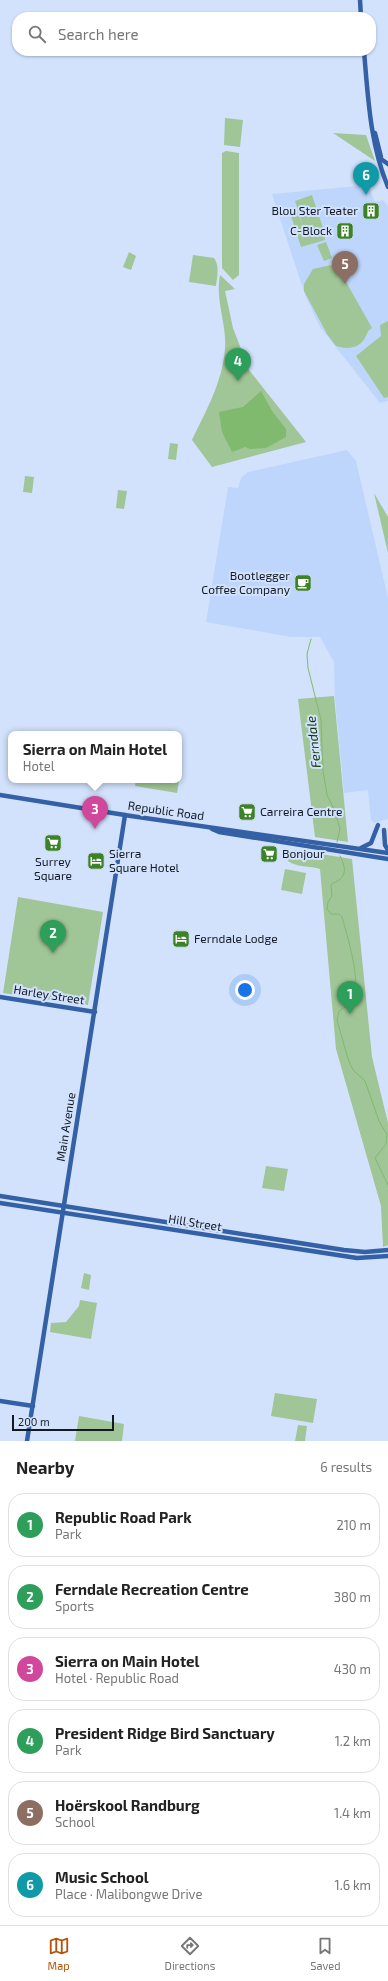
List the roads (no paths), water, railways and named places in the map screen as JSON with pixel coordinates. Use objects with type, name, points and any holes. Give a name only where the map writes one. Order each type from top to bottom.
[{"type":"main road","points":[[361,0],[362,12]]},
{"type":"main road","points":[[365,56],[373,135],[380,167],[388,183]]},
{"type":"main road","points":[[366,56],[374,126],[388,183]]},
{"type":"main road","points":[[381,159],[388,164]]},
{"type":"main road","name":"Republic Road","points":[[0,795],[125,816],[349,848],[388,851]]},
{"type":"main road","name":"Main Avenue","points":[[27,1441],[125,816]]},
{"type":"main road","points":[[349,848],[368,846],[372,841],[378,825]]},
{"type":"main road","name":"Republic Road","points":[[210,828],[219,832],[388,859]]},
{"type":"main road","points":[[384,830],[385,845],[388,851]]},
{"type":"main road","name":"Harley Street","points":[[0,997],[95,1012]]},
{"type":"main road","name":"Hill Street","points":[[0,1196],[344,1250],[365,1252],[388,1250]]},
{"type":"main road","name":"Hill Street","points":[[0,1203],[357,1258],[388,1256]]},
{"type":"main road","points":[[0,1401],[33,1406]]},
{"type":"waterway","name":"Ferndale","points":[[311,639],[307,654],[308,668],[321,720],[323,771],[327,795],[334,809],[340,829],[337,842]]},
{"type":"waterway","name":"Ferndale","points":[[340,856],[344,867],[344,873],[340,879],[331,886],[332,896],[328,902],[327,909],[331,914],[339,914],[342,917],[353,959],[356,982],[353,1000],[339,1011],[337,1020],[348,1059],[353,1070],[365,1081],[379,1121],[387,1135],[386,1144],[375,1158],[388,1185]]},
{"type":"place","name":"Music School","points":[[366,195]]},
{"type":"place","name":"Blou Ster Teater","points":[[371,211]]},
{"type":"place","name":"C-Block","points":[[345,231]]},
{"type":"place","name":"Hoërskool Randburg","points":[[345,284]]},
{"type":"place","name":"President Ridge Bird Sanctuary","points":[[238,381]]},
{"type":"place","name":"Bootlegger Coffee Company","points":[[303,583]]},
{"type":"place","name":"Carreira Centre","points":[[247,812]]},
{"type":"place","name":"Sierra on Main Hotel","points":[[95,829]]},
{"type":"place","name":"Surrey Square","points":[[53,843]]},
{"type":"place","name":"Bonjour","points":[[269,854]]},
{"type":"place","name":"Sierra Square Hotel","points":[[96,861]]},
{"type":"place","name":"Ferndale Lodge","points":[[181,939]]},
{"type":"place","name":"Ferndale Recreation Centre","points":[[53,953]]},
{"type":"place","name":"Republic Road Park","points":[[350,1014]]}]
